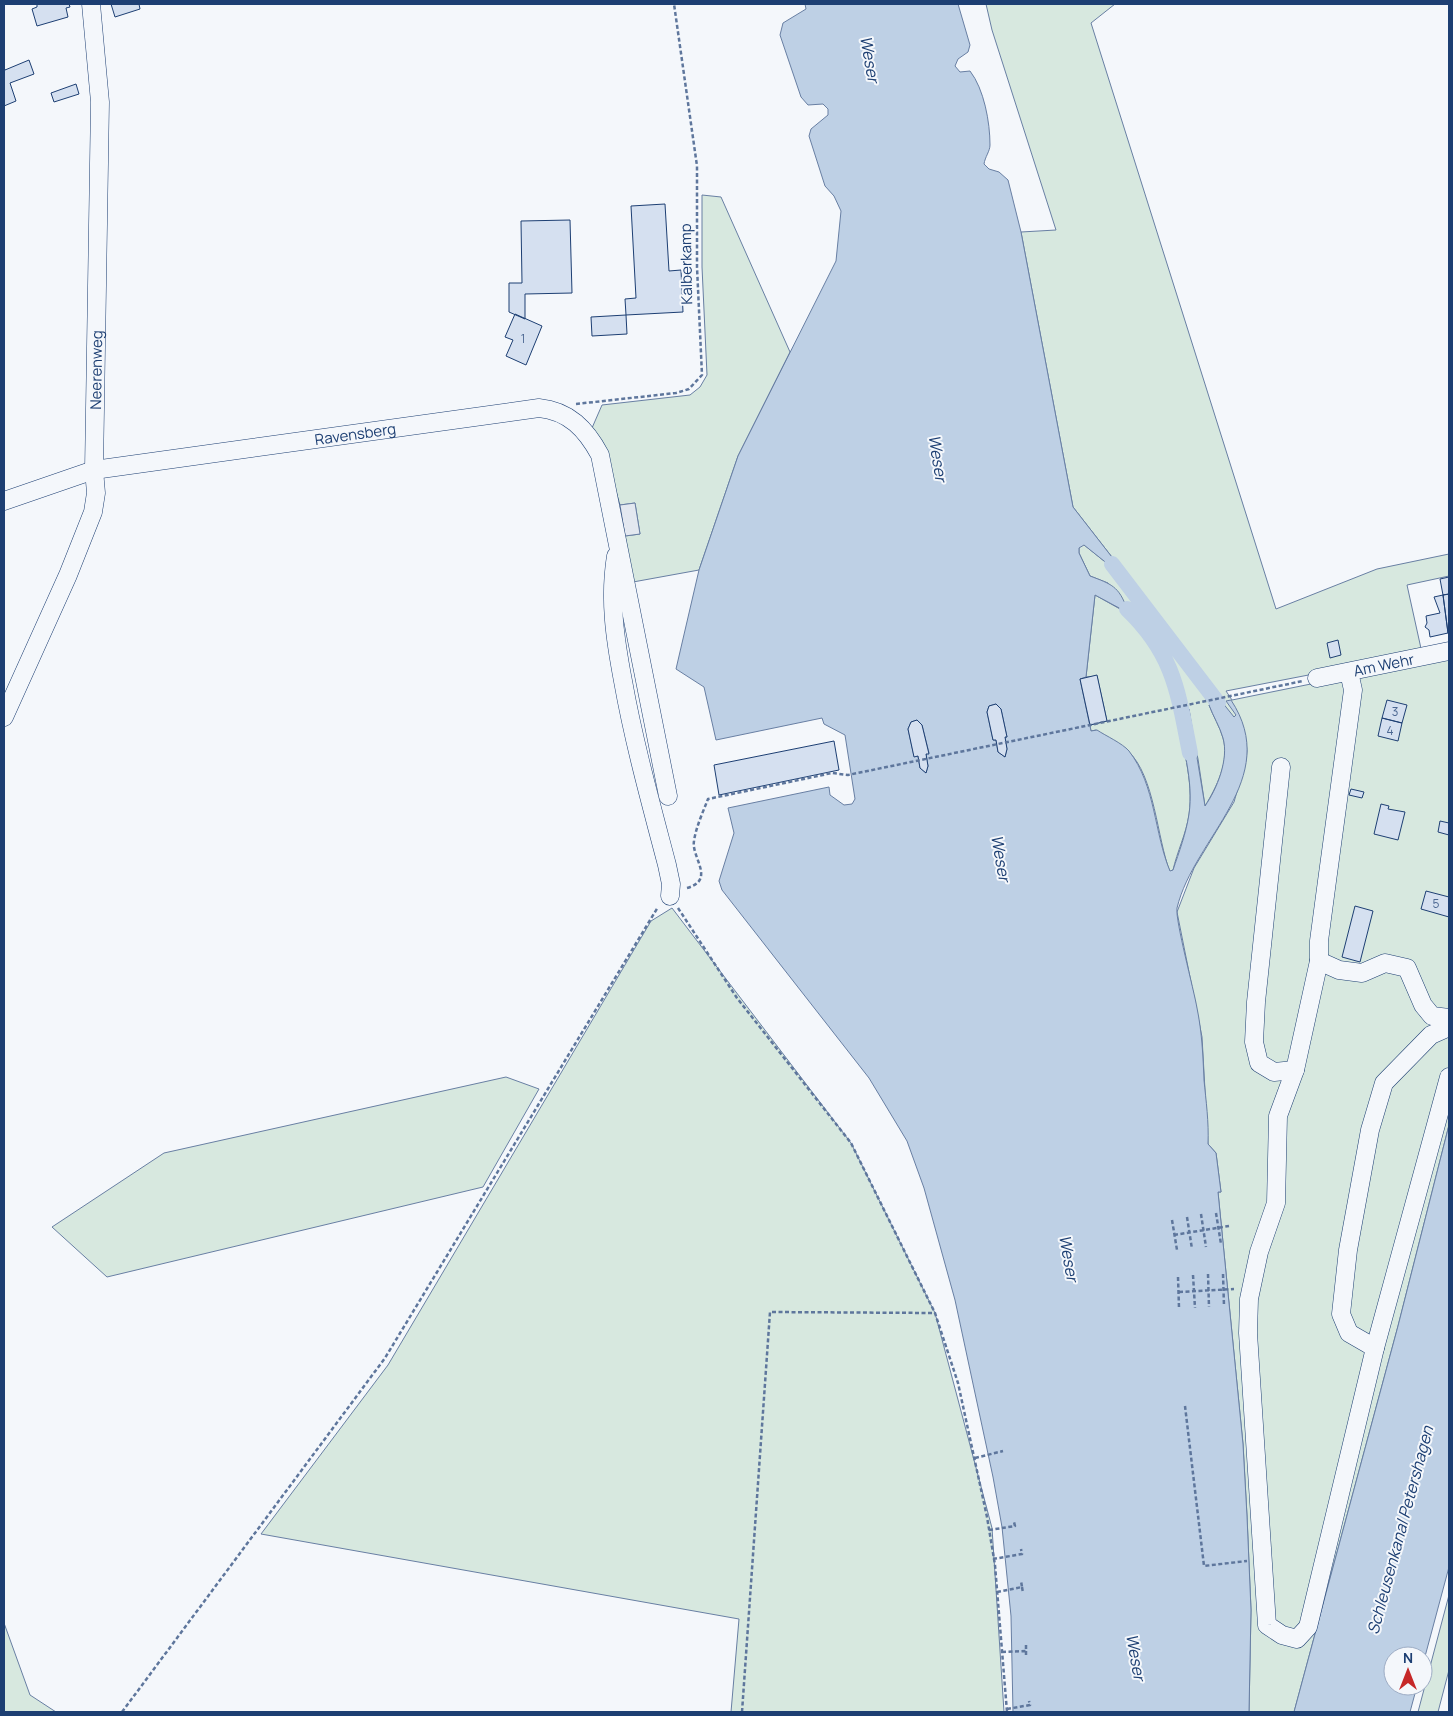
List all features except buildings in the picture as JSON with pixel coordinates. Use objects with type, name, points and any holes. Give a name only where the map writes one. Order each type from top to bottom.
[{"type":"street","name":"Neerenweg","points":[[4,716],[68,575],[93,512],[96,493],[94,470],[100,102],[91,4]]},
{"type":"street","name":"Ravensberg","points":[[4,501],[94,470],[539,408],[551,409],[563,414],[584,428],[600,455],[668,796]]},
{"type":"street","points":[[618,546],[611,595],[619,661],[632,735],[668,865],[671,884],[670,896]]},
{"type":"street","name":"Am Wehr","points":[[1317,678],[1449,651]]},
{"type":"street","points":[[1348,672],[1353,690],[1326,881],[1319,941],[1319,961],[1295,1070],[1278,1116],[1276,1203],[1259,1252],[1249,1299],[1248,1333],[1267,1625],[1282,1635],[1297,1640],[1308,1627],[1375,1348],[1449,1077]]},
{"type":"street","points":[[1281,767],[1256,1002],[1254,1042],[1260,1063],[1274,1072],[1295,1070]]},
{"type":"street","points":[[1319,961],[1339,970],[1362,973],[1385,963],[1407,968],[1423,1004],[1432,1016],[1449,1018]]},
{"type":"street","points":[[1375,1348],[1349,1333],[1341,1314],[1348,1250],[1370,1130],[1384,1083],[1431,1035],[1449,1027]]},
{"type":"path","name":"Kalberkamp","points":[[563,414],[578,403],[688,389],[702,375],[696,267],[696,166],[674,4]]},
{"type":"path","points":[[700,879],[701,870],[693,843],[708,799],[832,774],[848,775],[1317,678]]},
{"type":"path","points":[[122,1712],[385,1358],[651,914],[670,896],[737,998],[851,1143],[935,1313],[958,1383],[989,1530],[994,1559],[1007,1711],[1030,1707],[1029,1701]]},
{"type":"path","points":[[1216,1213],[1221,1244]]},
{"type":"path","points":[[1201,1214],[1206,1247]]},
{"type":"path","points":[[1187,1217],[1192,1249]]},
{"type":"path","points":[[1172,1220],[1177,1250]]},
{"type":"path","points":[[1174,1235],[1229,1226]]},
{"type":"path","points":[[1208,1274],[1209,1307]]},
{"type":"path","points":[[1223,1274],[1224,1306]]},
{"type":"path","points":[[1193,1275],[1195,1308]]},
{"type":"path","points":[[1178,1277],[1179,1308]]},
{"type":"path","points":[[1178,1292],[1235,1289]]},
{"type":"path","points":[[742,1712],[770,1312],[935,1313]]},
{"type":"path","points":[[1185,1406],[1204,1566],[1248,1561]]},
{"type":"path","points":[[975,1458],[1003,1451]]},
{"type":"path","points":[[989,1530],[1014,1524],[1016,1530]]},
{"type":"path","points":[[1021,1549],[1023,1559]]},
{"type":"path","points":[[994,1559],[1022,1554]]},
{"type":"path","points":[[1021,1581],[1023,1592]]},
{"type":"path","points":[[997,1592],[1022,1587]]},
{"type":"path","points":[[1026,1645],[1026,1656]]},
{"type":"path","points":[[1002,1652],[1026,1651]]},
{"type":"shaded area","points":[[986,4],[1115,4],[1091,23],[1276,609],[1377,569],[1449,554],[1449,576],[1407,585],[1422,653],[1226,691],[1232,700],[1449,656],[1449,1125],[1398,1326],[1294,1712],[1249,1712],[1251,1610],[1247,1516],[1243,1444],[1218,1192],[1221,1192],[1216,1153],[1208,1144],[1202,1037],[1177,912],[1194,868],[1234,802],[1246,760],[1246,741],[1236,715],[1234,717],[1209,705],[1223,738],[1225,756],[1221,774],[1205,806],[1198,759],[1187,709],[1195,752],[1185,754],[1184,751],[1189,776],[1189,815],[1173,870],[1170,872],[1150,792],[1137,762],[1121,745],[1096,730],[1091,731],[1090,725],[1107,721],[1097,676],[1086,677],[1095,595],[1120,609],[1108,583],[1090,576],[1079,553],[1079,548],[1083,544],[1109,565],[1115,561],[1073,507],[1021,232],[1056,230],[992,30]]},
{"type":"shaded area","points":[[702,195],[721,197],[790,352],[738,456],[699,570],[633,582],[625,536],[640,534],[635,503],[620,505],[605,454],[592,428],[602,405],[690,395],[700,387],[707,375],[702,267]]},
{"type":"shaded area","points":[[635,503],[640,534],[625,536],[620,505]]},
{"type":"shaded area","points":[[672,908],[851,1143],[935,1313],[992,1528],[1004,1712],[731,1712],[739,1619],[261,1534],[388,1365],[651,921]]},
{"type":"shaded area","points":[[506,1077],[539,1089],[483,1187],[107,1277],[52,1227],[164,1153]]},
{"type":"shaded area","points":[[1449,1595],[1449,1670],[1438,1712],[1418,1712],[1422,1696],[1433,1696],[1433,1655]]},
{"type":"shaded area","points":[[4,1623],[30,1695],[56,1712],[4,1712]]},
{"type":"water","name":"Weser","points":[[805,4],[958,4],[970,45],[968,52],[958,59],[955,66],[960,72],[970,71],[982,96],[989,126],[990,145],[984,164],[989,169],[999,172],[1008,180],[1021,232],[1073,507],[1115,561],[1109,565],[1084,545],[1079,548],[1079,553],[1090,576],[1104,581],[1113,587],[1121,595],[1127,609],[1121,609],[1095,595],[1086,677],[1080,679],[1091,731],[1097,730],[1122,745],[1129,751],[1138,765],[1150,794],[1170,871],[1173,870],[1184,836],[1190,801],[1187,762],[1176,711],[1186,754],[1195,752],[1189,709],[1205,806],[1218,783],[1224,755],[1223,738],[1209,705],[1222,702],[1234,717],[1236,715],[1226,701],[1231,700],[1244,729],[1247,756],[1241,782],[1230,807],[1186,882],[1177,908],[1177,915],[1200,1026],[1208,1120],[1208,1144],[1216,1153],[1221,1192],[1218,1192],[1243,1444],[1247,1516],[1251,1610],[1249,1712],[1013,1712],[1011,1616],[1002,1527],[955,1300],[924,1188],[907,1141],[869,1078],[722,890],[719,881],[734,833],[728,808],[829,787],[830,795],[844,805],[852,804],[855,799],[845,735],[824,724],[822,718],[716,740],[704,687],[676,669],[699,570],[738,456],[836,261],[841,211],[834,196],[825,186],[809,136],[811,129],[828,115],[828,109],[823,104],[808,105],[801,97],[780,35],[783,23],[806,9]],"holes":[[[996,704],[1001,709],[1007,737],[1005,737],[1007,749],[1005,757],[998,752],[996,740],[993,740],[987,712],[989,706]],[[917,720],[922,725],[929,753],[926,754],[928,766],[926,773],[920,768],[918,756],[914,756],[908,729],[911,722]]]},
{"type":"water","name":"Schleusenkanal Petershagen","points":[[1449,1125],[1449,1567],[1428,1646],[1383,1646],[1383,1696],[1414,1696],[1410,1712],[1294,1712],[1398,1326]]},
{"type":"waterway","points":[[1112,564],[1218,703]]},
{"type":"waterway","points":[[1127,609],[1155,642],[1172,675],[1182,711],[1190,753]]}]
